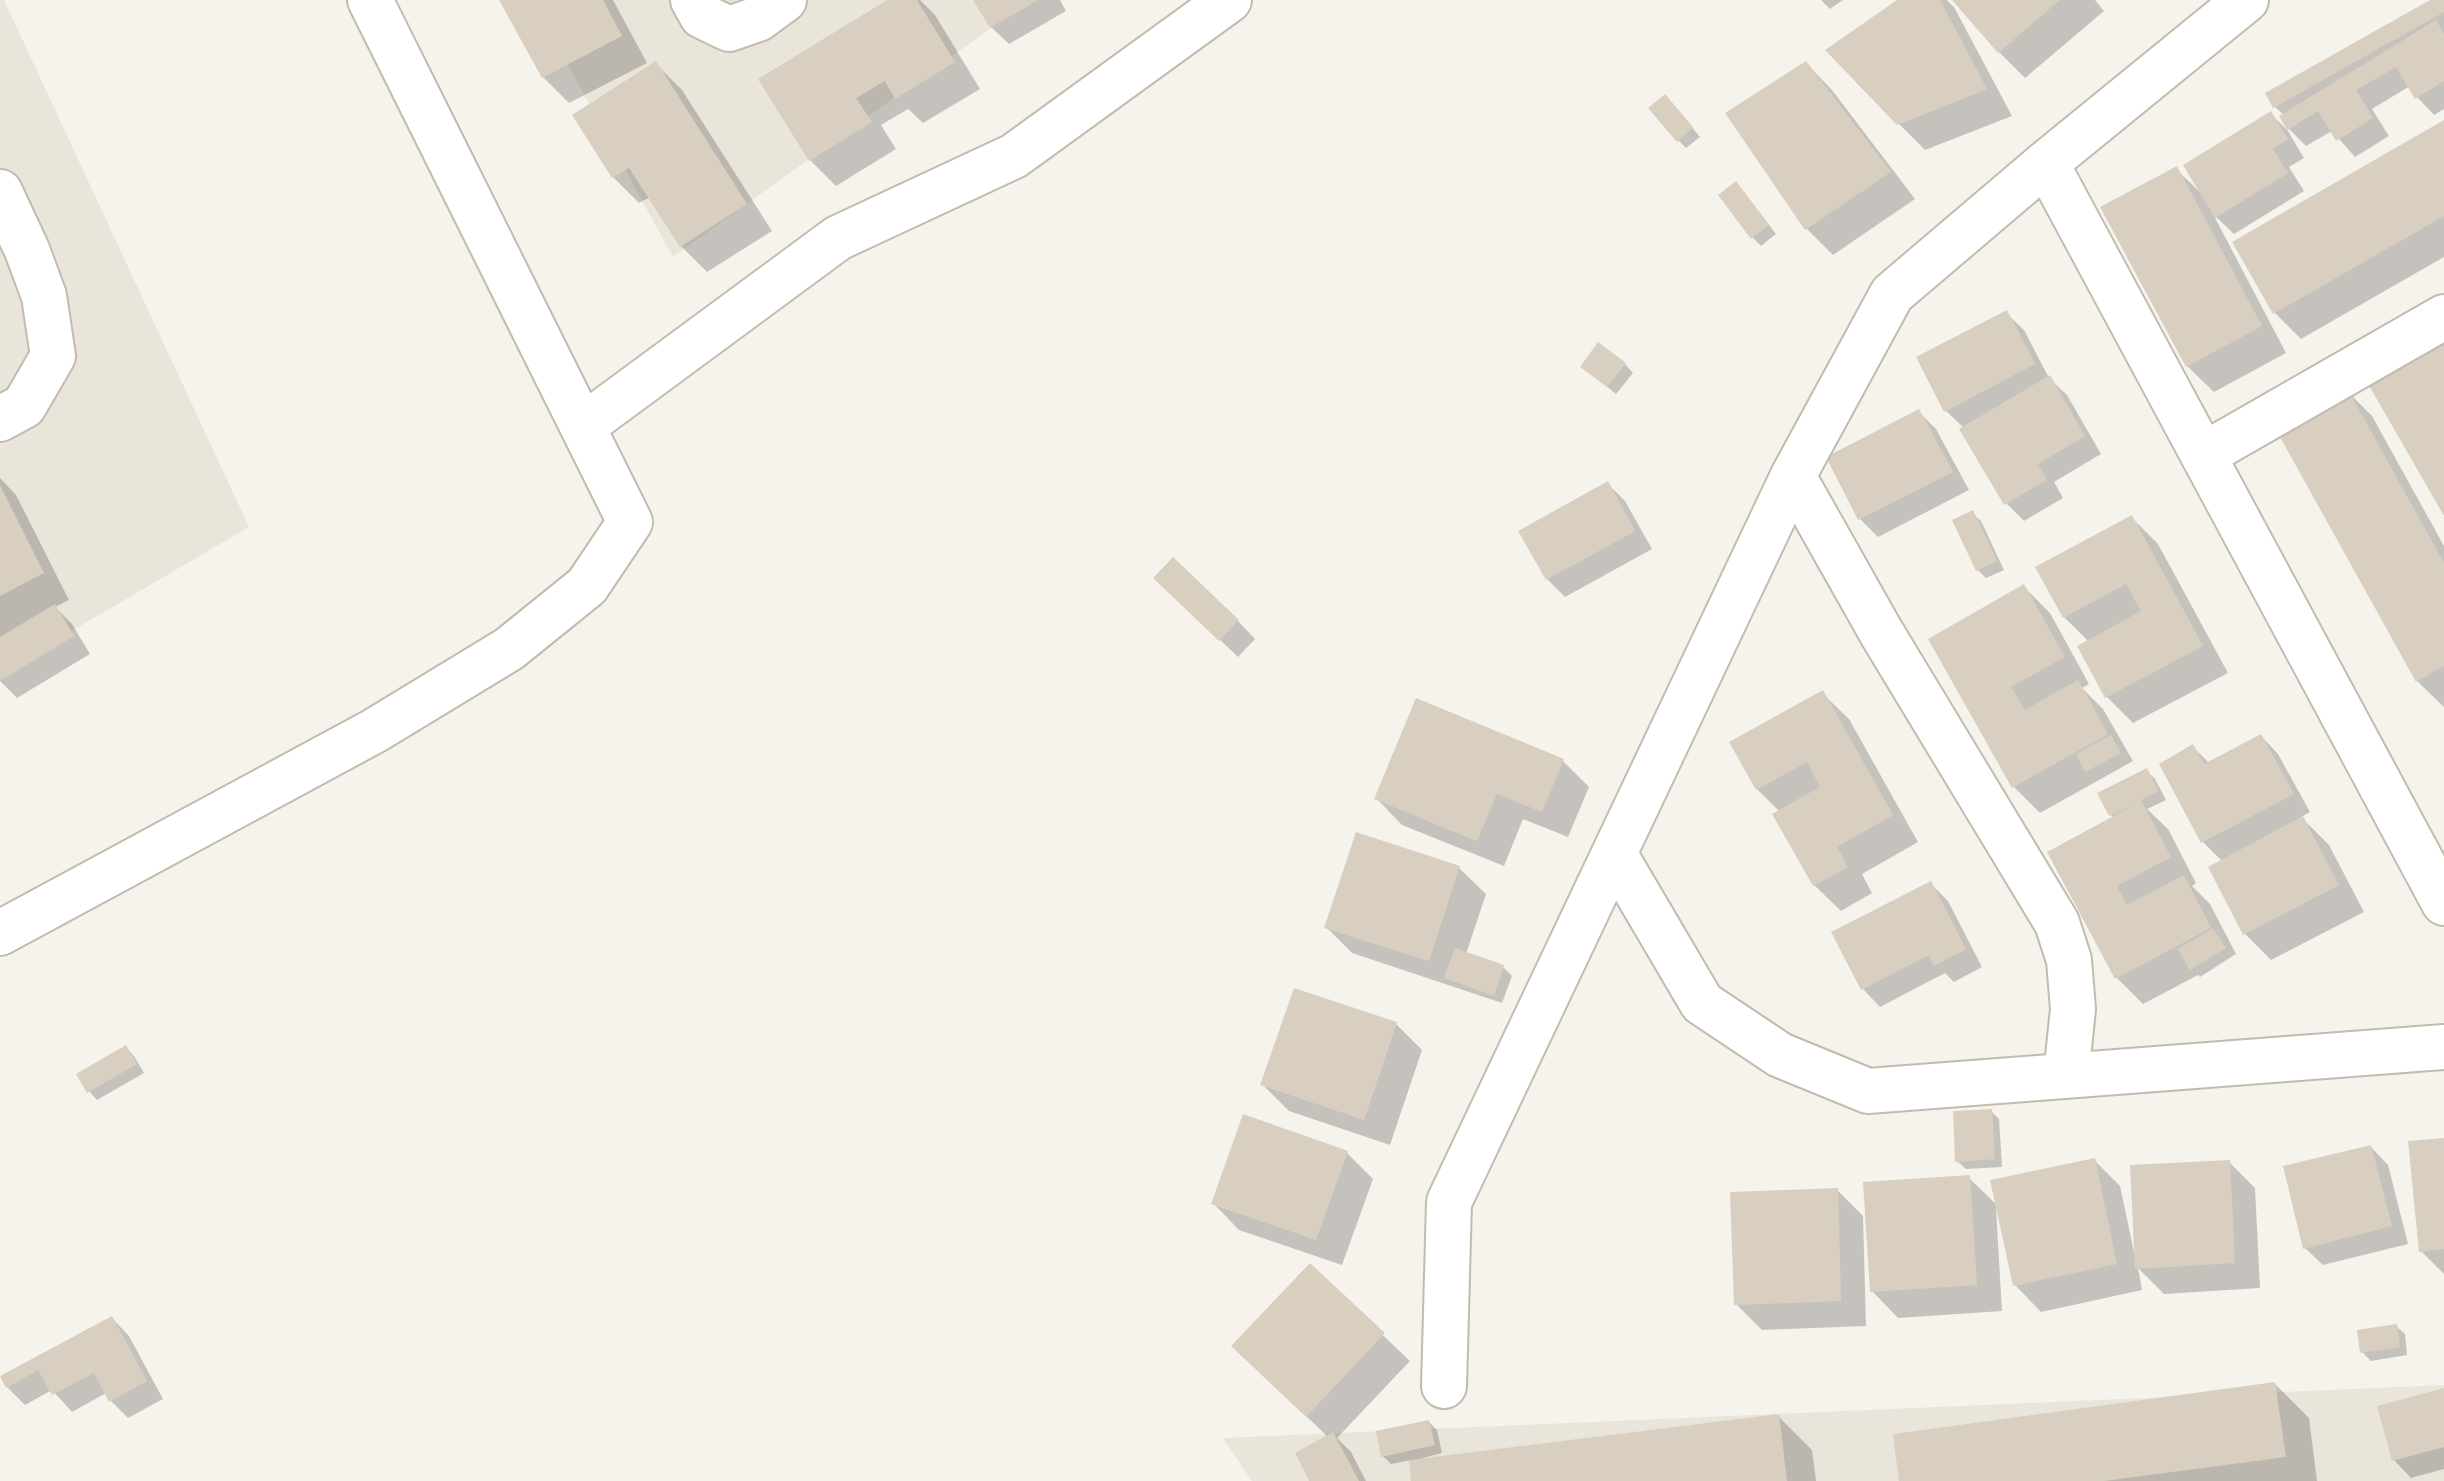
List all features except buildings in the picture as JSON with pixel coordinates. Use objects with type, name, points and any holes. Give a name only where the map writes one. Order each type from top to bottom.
[{"type":"street","points":[[0,933],[374,731],[509,649],[587,586],[630,522],[370,0]]},
{"type":"street","points":[[693,0],[702,16],[729,29],[758,19],[784,0]]},
{"type":"street","points":[[583,426],[838,238],[1014,156],[1229,0]]},
{"type":"street","points":[[1444,1386],[1449,1202],[1793,476],[1892,294],[2246,0]]},
{"type":"street","points":[[2046,163],[2444,903]]},
{"type":"street","points":[[0,192],[44,296],[53,356],[24,406],[0,419]]},
{"type":"street","points":[[2203,455],[2444,317]]},
{"type":"street","points":[[1793,476],[1881,632],[2057,923],[2069,960],[2073,1009],[2066,1076]]},
{"type":"street","points":[[1615,855],[1702,1003],[1780,1055],[1868,1091],[2444,1047]]},
{"type":"shaded area","points":[[0,0],[4,0],[249,527],[0,673]]},
{"type":"shaded area","points":[[532,0],[1030,0],[673,257]]},
{"type":"shaded area","points":[[2444,1385],[2444,1481],[1252,1481],[1223,1438]]}]
